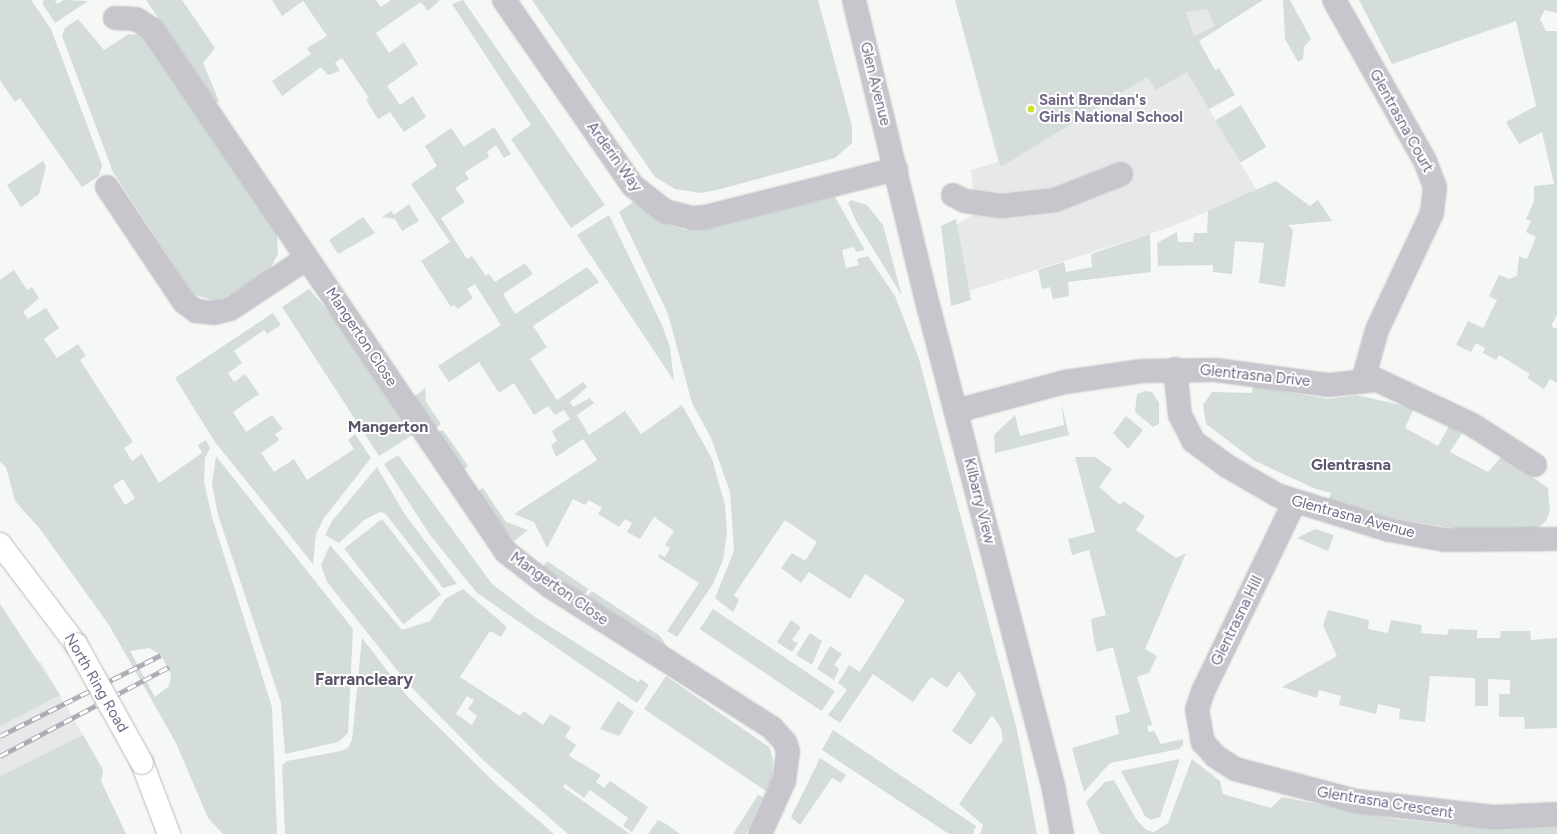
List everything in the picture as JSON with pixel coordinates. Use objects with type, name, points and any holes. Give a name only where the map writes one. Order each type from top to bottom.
[{"type":"main road","name":"North Ring Road","points":[[0,544],[76,644],[142,763],[169,834]]},
{"type":"street","name":"Arderin Way","points":[[504,0],[633,186],[664,211],[691,218],[705,217],[896,169]]},
{"type":"street","name":"Glen Avenue","points":[[854,0],[896,169]]},
{"type":"street","name":"Glentrasna Court","points":[[1334,0],[1425,161],[1435,187],[1432,213],[1377,330],[1363,380]]},
{"type":"street","name":"Mangerton Close","points":[[116,18],[136,19],[152,28],[506,552],[552,587],[772,728],[785,742],[788,752],[784,781],[760,834]]},
{"type":"street","name":"Kilbarry View","points":[[896,169],[956,411],[1053,785],[1062,834]]},
{"type":"street","points":[[953,195],[965,201],[1001,206],[1055,200],[1121,174]]},
{"type":"street","points":[[107,187],[184,302],[196,311],[214,313],[230,309],[307,258]]},
{"type":"street","name":"Glentrasna Drive","points":[[956,411],[1065,382],[1176,369],[1232,372],[1329,385],[1363,380],[1389,384],[1435,404],[1535,465]]},
{"type":"street","name":"Glentrasna Avenue","points":[[1176,369],[1180,415],[1194,441],[1250,480],[1294,503],[1389,530],[1446,540],[1557,539]]},
{"type":"street","name":"Glentrasna Hill","points":[[1203,742],[1197,709],[1203,691],[1294,503]]},
{"type":"street","name":"Glentrasna Crescent","points":[[1203,742],[1215,756],[1235,769],[1356,801],[1472,816],[1557,814]]},
{"type":"shaded area","points":[[0,0],[31,0],[51,29],[102,165],[99,176],[82,187],[20,98],[15,102],[0,80]]},
{"type":"shaded area","points":[[44,0],[55,0],[57,4],[64,0],[88,1],[55,23],[42,3]]},
{"type":"shaded area","points":[[146,0],[182,0],[215,48],[203,63],[219,101],[216,103]]},
{"type":"shaded area","points":[[272,0],[376,0],[381,7],[391,0],[440,0],[428,11],[421,2],[376,33],[389,53],[404,42],[418,64],[387,86],[400,105],[413,96],[426,117],[404,132],[390,112],[378,119],[366,100],[369,98],[342,58],[335,63],[340,71],[328,75],[321,67],[282,96],[272,81],[311,54],[307,48],[327,36],[303,1],[282,16]]},
{"type":"shaded area","points":[[463,0],[605,205],[571,228],[511,139],[531,125],[452,4]]},
{"type":"shaded area","points":[[532,0],[818,0],[852,126],[852,143],[835,158],[717,190],[701,193],[675,189],[655,177]]},
{"type":"shaded area","points":[[955,0],[1263,0],[1177,54],[1257,191],[1165,229],[969,291],[956,225],[976,213],[971,170],[998,162]]},
{"type":"shaded area","name":"Saint Brendan's Girls National School","points":[[955,0],[1263,0],[1199,41],[1215,70],[1219,68],[1235,95],[1209,109],[1187,72],[1156,90],[1147,77],[1001,167]],"holes":[[[1207,9],[1215,26],[1194,37],[1186,12]]]},
{"type":"shaded area","points":[[1283,0],[1290,0],[1311,39],[1304,47],[1303,59],[1298,62],[1285,39]]},
{"type":"shaded area","points":[[1359,0],[1557,0],[1557,13],[1545,10],[1540,19],[1546,31],[1557,31],[1557,315],[1551,326],[1557,329],[1557,383],[1550,379],[1544,389],[1527,378],[1530,374],[1499,355],[1496,360],[1483,353],[1485,348],[1476,343],[1471,352],[1456,345],[1468,321],[1483,328],[1497,300],[1489,296],[1499,275],[1509,279],[1517,276],[1519,256],[1527,259],[1536,237],[1526,232],[1531,221],[1526,219],[1534,201],[1534,186],[1554,184],[1542,132],[1519,144],[1506,122],[1536,106],[1516,21],[1392,64]]},
{"type":"shaded area","points":[[78,19],[104,50],[129,34],[142,35],[147,41],[277,234],[278,254],[270,269],[225,297],[214,301],[193,294],[113,172],[62,36],[65,28]]},
{"type":"shaded area","points":[[1241,105],[1266,147],[1241,162],[1215,120]]},
{"type":"shaded area","points":[[494,127],[511,154],[504,158],[496,145],[487,152],[489,157],[465,172],[469,179],[455,188],[465,202],[441,218],[467,259],[472,256],[486,276],[489,274],[495,282],[525,263],[533,274],[503,294],[515,314],[587,267],[599,282],[533,326],[547,347],[530,359],[557,400],[583,382],[587,387],[570,402],[573,407],[590,398],[594,403],[577,415],[589,435],[625,411],[641,434],[682,405],[712,459],[725,505],[727,532],[723,560],[713,584],[677,637],[667,631],[699,583],[658,557],[660,554],[665,557],[670,548],[665,545],[674,531],[654,517],[640,539],[627,532],[632,523],[625,519],[619,527],[598,514],[602,508],[589,500],[585,505],[573,499],[547,548],[534,522],[514,514],[597,460],[583,439],[556,457],[551,445],[557,441],[552,431],[570,419],[564,410],[555,415],[548,406],[534,415],[514,383],[499,393],[479,362],[449,382],[438,366],[501,325],[475,284],[467,289],[473,298],[458,309],[454,305],[451,307],[421,261],[450,242],[411,184],[437,166],[425,146],[451,128],[464,147]]},
{"type":"shaded area","points":[[43,161],[46,166],[39,194],[21,207],[7,185]]},
{"type":"shaded area","points":[[1276,181],[1310,206],[1318,200],[1332,221],[1288,225],[1293,230],[1285,287],[1259,283],[1264,243],[1235,241],[1232,274],[1213,272],[1213,265],[1158,266],[1157,243],[1177,232],[1178,242],[1193,242],[1194,233],[1207,233],[1208,211]]},
{"type":"shaded area","points":[[835,197],[865,250],[856,252],[854,247],[842,250],[846,268],[859,265],[857,259],[868,256],[895,296],[919,359],[1017,730],[1037,834],[980,834],[983,825],[959,804],[1003,740],[1001,728],[992,715],[971,745],[952,731],[976,694],[959,671],[947,688],[931,677],[913,702],[873,674],[840,723],[828,715],[847,690],[838,683],[849,665],[860,672],[905,600],[865,574],[850,599],[809,572],[801,583],[781,568],[792,553],[805,561],[817,542],[785,520],[734,595],[739,600],[733,612],[715,598],[734,551],[730,492],[711,438],[692,403],[668,314],[619,212],[633,202],[670,225],[685,230],[702,229]]},
{"type":"shaded area","points":[[851,200],[867,205],[883,225],[902,296],[856,221],[848,203]]},
{"type":"shaded area","points":[[409,204],[419,221],[402,231],[395,219],[382,217],[391,211],[394,215]]},
{"type":"shaded area","points":[[609,215],[662,325],[670,347],[674,381],[577,235]]},
{"type":"shaded area","points":[[363,217],[375,233],[338,254],[329,240]]},
{"type":"shaded area","points":[[956,219],[971,300],[951,306],[941,226]]},
{"type":"shaded area","points":[[1150,234],[1151,272],[1068,282],[1069,296],[1053,299],[1050,287],[1042,289],[1038,270],[1064,262],[1066,272],[1092,267],[1091,254]]},
{"type":"shaded area","points":[[14,270],[27,290],[32,287],[39,298],[23,312],[28,319],[46,308],[59,328],[44,339],[57,358],[78,344],[86,356],[80,360],[133,442],[124,448],[132,461],[142,454],[159,483],[202,453],[198,445],[206,440],[210,448],[205,458],[204,482],[212,517],[272,707],[277,834],[223,834],[208,818],[176,743],[109,625],[40,529],[15,501],[6,467],[0,462],[0,280]],"holes":[[[123,479],[135,498],[125,505],[113,486]],[[149,648],[161,655],[171,674],[169,686],[155,697],[130,651]]]},
{"type":"shaded area","points":[[309,289],[342,327],[414,434],[379,456],[282,307]]},
{"type":"shaded area","points":[[273,313],[281,325],[267,334],[264,330],[234,351],[242,363],[228,373],[234,382],[245,374],[259,394],[233,412],[246,432],[272,415],[283,429],[275,434],[279,440],[261,453],[274,472],[294,459],[307,480],[354,449],[348,440],[355,434],[371,458],[324,518],[316,534],[313,564],[215,442],[175,378]]},
{"type":"shaded area","points":[[1253,386],[1329,399],[1357,395],[1414,408],[1405,428],[1438,446],[1449,426],[1462,433],[1450,452],[1488,472],[1502,456],[1548,488],[1550,511],[1546,521],[1536,529],[1471,531],[1392,518],[1328,501],[1331,493],[1316,489],[1255,461],[1206,424],[1203,405],[1212,392],[1252,393]]},
{"type":"shaded area","points":[[425,388],[426,402],[441,424],[435,429],[414,397]]},
{"type":"shaded area","points":[[1146,391],[1152,392],[1159,403],[1159,424],[1153,427],[1135,412],[1137,394]]},
{"type":"shaded area","points":[[1061,402],[1069,435],[995,453],[994,435],[1015,415],[1020,436],[1064,425]]},
{"type":"shaded area","points":[[1126,416],[1143,430],[1128,449],[1113,433]]},
{"type":"shaded area","points":[[443,430],[468,466],[462,471],[437,433]]},
{"type":"shaded area","points":[[398,455],[492,584],[535,617],[638,682],[641,679],[649,685],[637,703],[477,593],[430,535],[384,464]]},
{"type":"shaded area","points":[[216,456],[353,629],[348,733],[338,742],[285,754],[281,703],[218,515],[212,484]]},
{"type":"shaded area","points":[[1075,457],[1095,457],[1112,469],[1099,487],[1120,505],[1123,501],[1145,516],[1136,530],[1176,558],[1186,553],[1145,649],[1157,656],[1149,673],[1137,677],[1152,725],[1147,726],[1149,732],[1154,731],[1161,744],[1183,739],[1183,745],[1179,749],[1110,763],[1084,792],[1072,748],[1119,734],[1115,716],[1130,712],[1113,647],[1097,652],[1094,641],[1091,619],[1106,615],[1089,550],[1072,555],[1068,539],[1095,532]]},
{"type":"shaded area","points":[[377,467],[404,513],[457,584],[443,588],[385,513],[380,512],[364,520],[339,543],[325,535],[332,521]]},
{"type":"shaded area","points":[[483,488],[506,522],[528,530],[514,541],[477,492]]},
{"type":"shaded area","points":[[382,519],[441,595],[403,624],[344,549]]},
{"type":"shaded area","points":[[1315,529],[1334,535],[1328,551],[1297,538]]},
{"type":"shaded area","points":[[330,545],[402,630],[430,621],[445,599],[463,589],[507,627],[501,637],[490,631],[460,677],[520,716],[524,711],[543,725],[550,714],[571,727],[565,737],[576,745],[569,756],[601,775],[596,782],[604,788],[610,781],[648,807],[632,832],[623,826],[628,818],[590,790],[584,798],[565,784],[563,787],[630,834],[568,834],[484,761],[408,684],[327,582],[321,565]],"holes":[[[467,696],[474,700],[468,709],[477,716],[472,725],[456,714]]]},
{"type":"shaded area","points":[[547,561],[588,589],[585,595],[543,567]]},
{"type":"shaded area","points":[[592,591],[660,636],[668,648],[587,596]]},
{"type":"shaded area","points":[[0,604],[60,695],[0,726]]},
{"type":"shaded area","points":[[713,609],[835,691],[821,711],[700,629]]},
{"type":"shaded area","points":[[1328,610],[1369,620],[1368,629],[1388,633],[1391,620],[1422,625],[1421,633],[1447,635],[1449,629],[1477,630],[1477,638],[1500,638],[1501,631],[1530,631],[1531,640],[1557,638],[1557,728],[1525,729],[1524,717],[1499,717],[1499,694],[1510,694],[1510,680],[1488,679],[1488,706],[1475,706],[1475,678],[1430,676],[1425,722],[1399,719],[1400,709],[1378,704],[1376,714],[1339,705],[1341,696],[1319,690],[1317,698],[1282,687],[1337,656],[1323,625]]},
{"type":"shaded area","points":[[791,620],[801,627],[792,640],[798,643],[792,652],[777,642]]},
{"type":"shaded area","points":[[810,633],[822,641],[812,665],[796,655]]},
{"type":"shaded area","points":[[362,638],[407,696],[497,785],[554,834],[285,834],[282,765],[287,761],[341,751],[348,748],[352,740]]},
{"type":"shaded area","points":[[830,646],[842,654],[834,665],[839,669],[834,680],[817,669]]},
{"type":"shaded area","points":[[41,662],[103,770],[101,781],[126,834],[0,834],[0,667]]},
{"type":"shaded area","points":[[666,676],[769,747],[773,759],[772,780],[766,791],[644,709]]},
{"type":"shaded area","points":[[618,701],[634,712],[619,736],[600,729]]},
{"type":"shaded area","points":[[833,730],[976,826],[973,834],[949,834],[822,750]]},
{"type":"shaded area","points":[[83,735],[103,770],[101,781],[126,834],[0,834],[0,776]]},
{"type":"shaded area","points":[[820,758],[846,775],[841,783],[832,778],[800,825],[791,817]]},
{"type":"shaded area","points":[[1180,759],[1160,817],[1151,820],[1145,816],[1121,771]]},
{"type":"shaded area","points":[[1192,759],[1220,781],[1223,794],[1271,808],[1282,797],[1395,819],[1453,825],[1557,825],[1557,834],[1100,834],[1086,802],[1105,782],[1114,780],[1136,819],[1146,830],[1154,832],[1168,823]]},
{"type":"shaded area","points":[[758,795],[763,797],[746,834],[733,834]]},
{"type":"shaded area","points":[[658,820],[666,824],[680,834],[648,834]]},
{"type":"railway","points":[[0,736],[161,655]]},
{"type":"railway","points":[[0,756],[169,667]]},
{"type":"place","name":"Saint Brendan's Girls National School","points":[[1031,109]]},
{"type":"district","name":"Mangerton","points":[[388,427]]},
{"type":"district","name":"Glentrasna","points":[[1351,465]]},
{"type":"district","name":"Farrancleary","points":[[364,680]]}]
